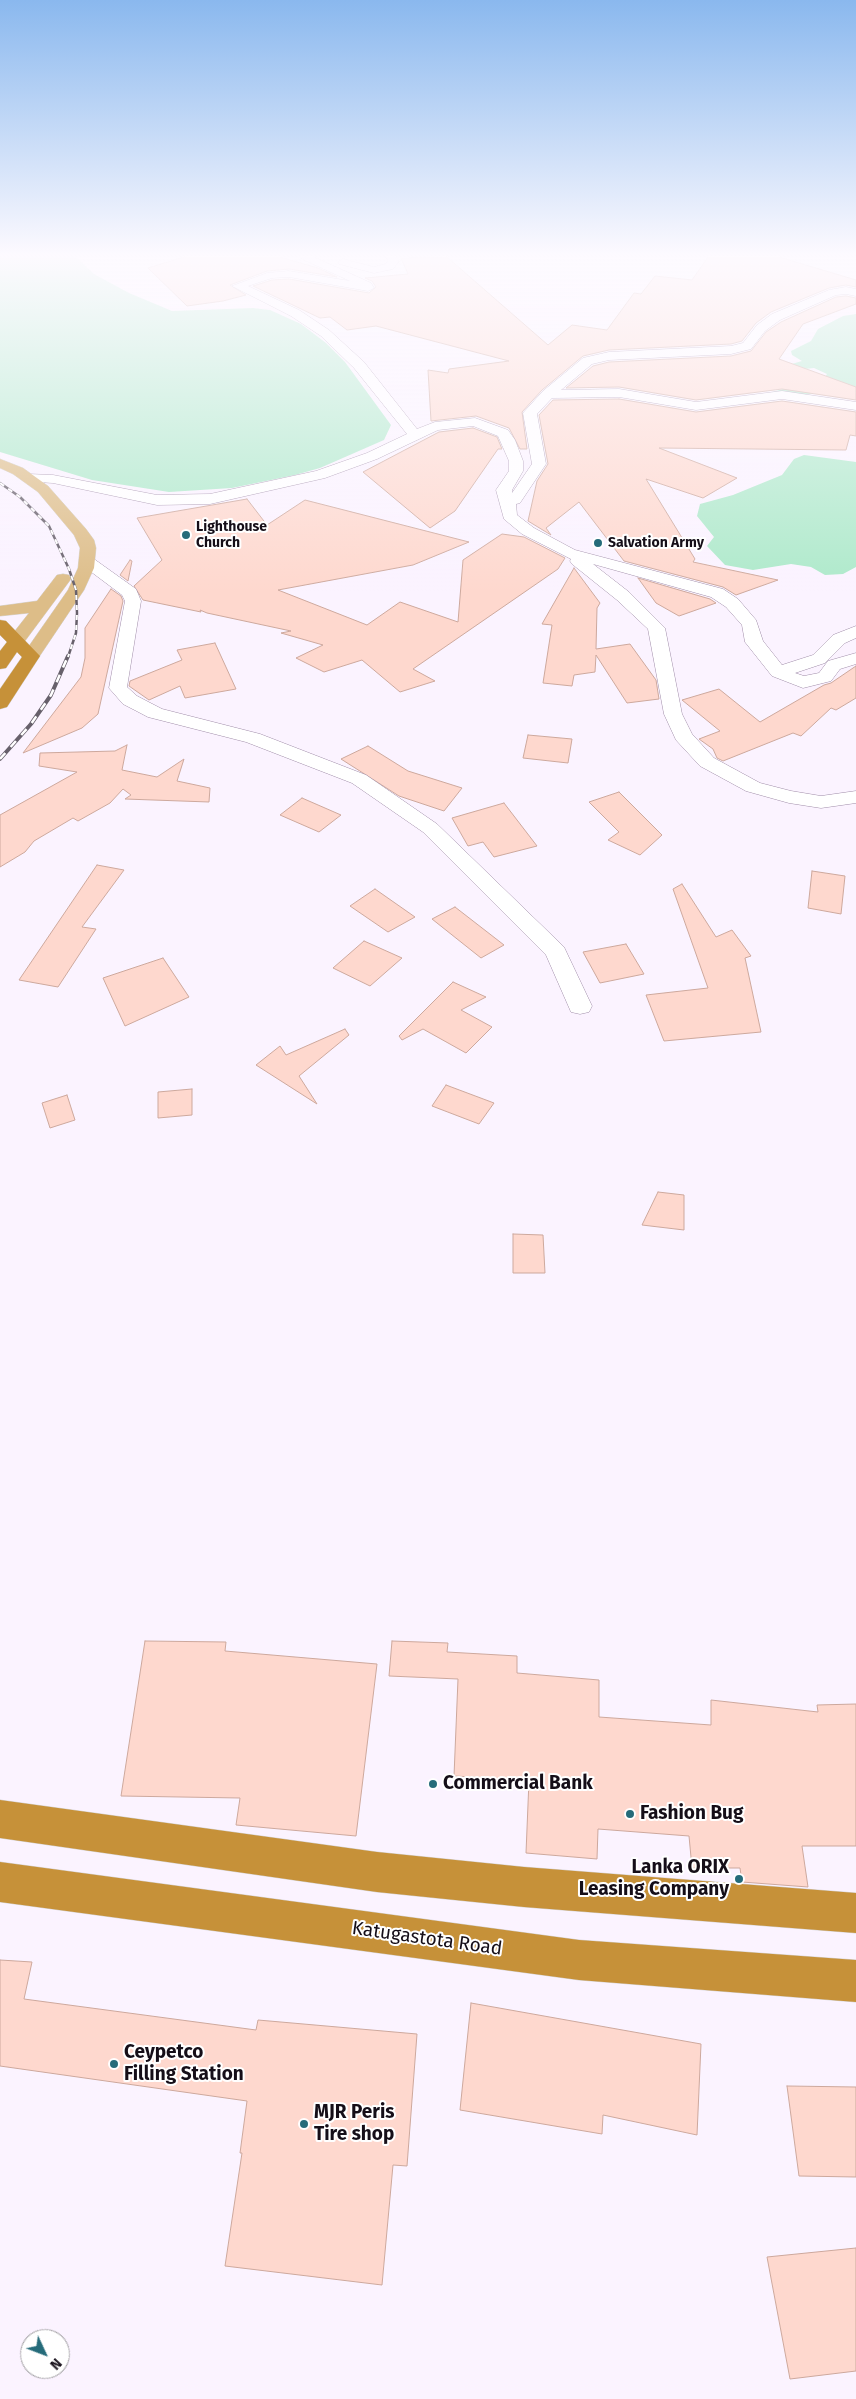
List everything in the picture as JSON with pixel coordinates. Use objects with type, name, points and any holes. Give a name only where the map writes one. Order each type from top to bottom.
[{"type":"highway","points":[[0,625],[31,656],[0,703]]},
{"type":"highway","points":[[0,664],[16,641]]},
{"type":"highway","points":[[0,1819],[377,1872],[524,1887],[856,1913]]},
{"type":"highway","name":"Katugastota Road","points":[[0,1882],[579,1960],[856,1981]]},
{"type":"main road","points":[[0,463],[28,478],[43,489],[86,540],[88,562],[76,590],[31,656]]},
{"type":"main road","points":[[16,641],[69,569],[73,558],[70,522]]},
{"type":"main road","points":[[0,611],[41,606]]},
{"type":"street","points":[[363,369],[414,434]]},
{"type":"street","points":[[578,369],[548,394],[530,413],[538,464],[510,508],[509,516],[528,531],[569,554],[623,596],[656,628],[673,714],[683,736],[707,762],[753,787],[789,797],[821,802],[856,797]]},
{"type":"street","points":[[548,394],[619,393],[696,406],[782,395],[856,406]]},
{"type":"street","points":[[28,478],[53,479],[157,500],[210,498],[320,476],[372,456],[414,434],[435,426],[475,422],[504,433],[516,461],[516,471],[504,490],[510,508]]},
{"type":"street","points":[[569,554],[717,593],[732,603],[750,624],[754,642],[778,672],[803,682],[825,678],[834,665],[856,658]]},
{"type":"street","points":[[88,562],[130,593],[133,601],[118,688],[130,700],[155,713],[253,738],[358,780],[430,828],[556,952],[580,1006]]},
{"type":"street","points":[[778,672],[819,659],[839,639],[856,631]]},
{"type":"green space","points":[[0,369],[350,369],[391,425],[384,440],[320,468],[232,488],[169,492],[92,480],[0,452]]},
{"type":"green space","points":[[783,369],[805,369],[786,371]]},
{"type":"green space","points":[[816,369],[856,369],[856,389],[834,387],[811,394],[782,397],[762,395],[825,377],[827,374]]},
{"type":"green space","points":[[804,455],[856,462],[856,567],[843,574],[825,575],[811,567],[791,564],[753,570],[725,565],[707,546],[714,537],[697,516],[700,504],[733,495],[782,475],[794,459]]},
{"type":"building","points":[[449,369],[567,369],[542,390],[522,412],[527,449],[520,449],[509,428],[476,416],[431,421],[428,370],[448,373]]},
{"type":"building","points":[[589,369],[806,369],[856,387],[856,400],[782,389],[696,400],[619,387],[566,388]]},
{"type":"building","points":[[619,399],[696,412],[782,401],[856,412],[856,436],[850,435],[846,450],[659,448],[737,478],[703,498],[646,479],[695,559],[693,562],[778,580],[736,595],[723,587],[624,561],[579,502],[546,528],[551,535],[528,521],[537,481],[548,464],[539,415],[553,400]]},
{"type":"building","points":[[473,428],[497,437],[502,449],[498,449],[455,511],[430,528],[363,472],[439,432]]},
{"type":"building","points":[[247,499],[267,525],[305,500],[469,542],[413,565],[278,590],[367,625],[400,602],[458,622],[463,560],[502,534],[524,537],[565,558],[558,569],[413,669],[435,681],[400,692],[362,660],[324,672],[296,658],[323,645],[281,633],[291,631],[200,610],[201,612],[143,600],[134,586],[162,560],[137,518]]},
{"type":"building","points":[[130,560],[132,561],[128,581],[120,575]]},
{"type":"building","points":[[574,568],[600,603],[597,608],[596,649],[630,644],[656,680],[659,699],[627,703],[596,655],[595,672],[574,675],[572,686],[543,683],[552,625],[542,624]]},
{"type":"building","points":[[638,578],[710,599],[716,603],[679,616],[656,603]]},
{"type":"building","points":[[111,589],[121,596],[123,601],[98,714],[82,728],[23,753],[81,677],[85,658],[85,628]]},
{"type":"building","points":[[215,643],[236,689],[185,698],[180,686],[149,700],[129,686],[130,681],[182,660],[177,650]]},
{"type":"building","points":[[856,666],[856,698],[836,710],[831,708],[801,736],[793,733],[723,761],[717,758],[713,749],[699,739],[720,731],[682,700],[719,689],[760,722],[824,685],[831,683]]},
{"type":"building","points":[[528,735],[572,739],[568,763],[523,758]]},
{"type":"building","points":[[127,745],[122,770],[157,777],[184,759],[177,781],[210,788],[209,802],[125,799],[131,795],[123,789],[110,803],[78,821],[73,818],[34,841],[25,852],[0,867],[0,815],[77,772],[39,766],[40,753],[115,751]]},
{"type":"building","points":[[368,746],[408,771],[462,788],[444,811],[399,796],[341,759]]},
{"type":"building","points":[[619,792],[662,835],[640,855],[608,840],[619,832],[589,802]]},
{"type":"building","points":[[302,798],[341,815],[319,832],[280,815]]},
{"type":"building","points":[[504,803],[537,846],[494,857],[483,842],[468,846],[452,818]]},
{"type":"building","points":[[97,865],[124,870],[82,927],[96,929],[58,987],[19,980]]},
{"type":"building","points":[[812,871],[845,876],[841,914],[808,908]]},
{"type":"building","points":[[682,884],[716,937],[732,930],[751,956],[745,958],[761,1032],[664,1041],[646,995],[708,988],[673,889]]},
{"type":"building","points":[[375,889],[415,917],[388,932],[350,906]]},
{"type":"building","points":[[455,907],[504,945],[481,958],[432,919]]},
{"type":"building","points":[[364,941],[402,958],[370,986],[333,968]]},
{"type":"building","points":[[626,944],[644,974],[600,983],[583,952]]},
{"type":"building","points":[[163,958],[189,997],[125,1026],[103,978]]},
{"type":"building","points":[[453,982],[486,997],[461,1010],[492,1027],[466,1053],[423,1029],[402,1040],[399,1036]]},
{"type":"building","points":[[345,1029],[349,1035],[299,1076],[317,1104],[256,1065],[280,1046],[286,1055]]},
{"type":"building","points":[[446,1085],[494,1103],[479,1124],[432,1106]]},
{"type":"building","points":[[192,1089],[192,1115],[158,1118],[158,1092]]},
{"type":"building","points":[[67,1095],[75,1120],[50,1128],[42,1103]]},
{"type":"building","points":[[658,1192],[684,1195],[684,1230],[642,1225]]},
{"type":"building","points":[[513,1234],[543,1235],[545,1273],[513,1273]]},
{"type":"building","points":[[145,1641],[226,1642],[225,1651],[377,1664],[356,1836],[236,1825],[240,1798],[121,1796]]},
{"type":"building","points":[[392,1641],[448,1643],[447,1652],[517,1656],[517,1673],[599,1680],[599,1717],[711,1725],[711,1700],[818,1712],[817,1705],[856,1704],[856,1846],[802,1846],[808,1887],[742,1882],[740,1868],[692,1868],[689,1836],[598,1829],[597,1859],[526,1853],[529,1780],[454,1776],[458,1679],[389,1676]]},
{"type":"building","points":[[0,1960],[32,1962],[24,1999],[256,2030],[258,2020],[417,2034],[407,2166],[393,2165],[382,2285],[225,2266],[242,2153],[240,2153],[247,2101],[0,2066]]},
{"type":"building","points":[[471,2003],[701,2044],[697,2135],[603,2115],[602,2134],[460,2110]]},
{"type":"building","points":[[787,2086],[856,2087],[856,2177],[799,2176]]},
{"type":"building","points":[[856,2248],[856,2371],[790,2379],[767,2257]]},
{"type":"railway","points":[[0,483],[20,497],[49,526],[69,569],[76,590],[77,613],[76,633],[68,657]]},
{"type":"railway","points":[[0,759],[31,724],[51,695],[68,656]]},
{"type":"place","name":"Lighthouse Church","points":[[186,535]]},
{"type":"place","name":"Salvation Army","points":[[598,543]]},
{"type":"place","name":"Commercial Bank","points":[[433,1784]]},
{"type":"place","name":"Fashion Bug","points":[[630,1814]]},
{"type":"place","name":"Lanka ORIX Leasing Company","points":[[739,1879]]},
{"type":"place","name":"Ceypetco Filling Station","points":[[114,2064]]},
{"type":"place","name":"MJR Peris Tire shop","points":[[304,2124]]}]
